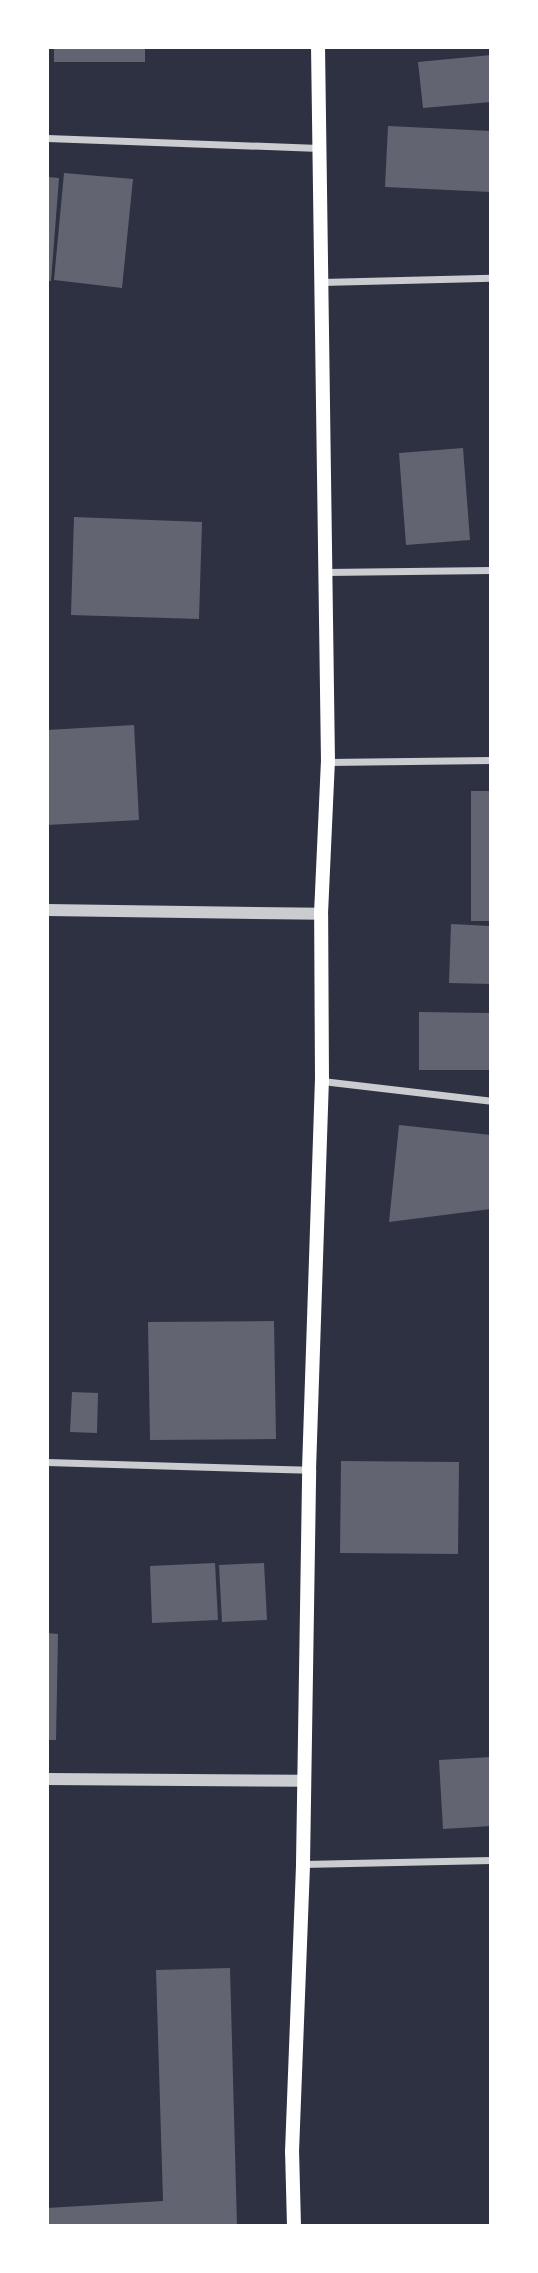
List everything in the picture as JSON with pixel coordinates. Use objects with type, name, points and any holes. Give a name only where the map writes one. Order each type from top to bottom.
[{"type":"main road","points":[[294,2226],[292,2152],[303,1864],[309,1470],[322,1080],[321,914],[328,762],[318,47]]},
{"type":"street","points":[[47,138],[319,148]]},
{"type":"street","points":[[322,282],[491,278]]},
{"type":"street","points":[[326,572],[491,570]]},
{"type":"street","points":[[328,762],[491,760]]},
{"type":"street","points":[[47,910],[321,914]]},
{"type":"street","points":[[322,1080],[491,1101]]},
{"type":"street","points":[[47,1462],[309,1470]]},
{"type":"street","points":[[47,1779],[305,1781]]},
{"type":"street","points":[[303,1864],[491,1860]]},
{"type":"building","points":[[54,47],[145,47],[145,62],[54,62]]},
{"type":"building","points":[[491,55],[491,102],[423,108],[418,62]]},
{"type":"building","points":[[388,126],[491,131],[491,192],[385,187]]},
{"type":"building","points":[[64,173],[133,179],[122,288],[54,280]]},
{"type":"building","points":[[47,177],[59,178],[51,281],[47,281]]},
{"type":"building","points":[[463,448],[470,540],[406,545],[399,453]]},
{"type":"building","points":[[74,517],[202,522],[199,619],[71,615]]},
{"type":"building","points":[[134,725],[139,820],[47,825],[47,730]]},
{"type":"building","points":[[471,791],[491,791],[491,921],[471,921]]},
{"type":"building","points":[[451,924],[491,926],[491,984],[449,983]]},
{"type":"building","points":[[419,1012],[491,1013],[491,1070],[419,1070]]},
{"type":"building","points":[[399,1125],[491,1135],[491,1209],[389,1222]]},
{"type":"building","points":[[274,1321],[276,1439],[150,1440],[148,1322]]},
{"type":"building","points":[[72,1392],[98,1393],[97,1433],[70,1432]]},
{"type":"building","points":[[341,1461],[459,1462],[458,1554],[340,1553]]},
{"type":"building","points":[[215,1563],[218,1620],[152,1623],[150,1566]]},
{"type":"building","points":[[264,1563],[267,1620],[222,1622],[219,1565]]},
{"type":"building","points":[[47,1633],[58,1634],[56,1740],[47,1740]]},
{"type":"building","points":[[491,1757],[491,1826],[443,1829],[439,1760]]},
{"type":"building","points":[[230,1968],[237,2226],[47,2226],[47,2208],[163,2201],[156,1970]]}]
